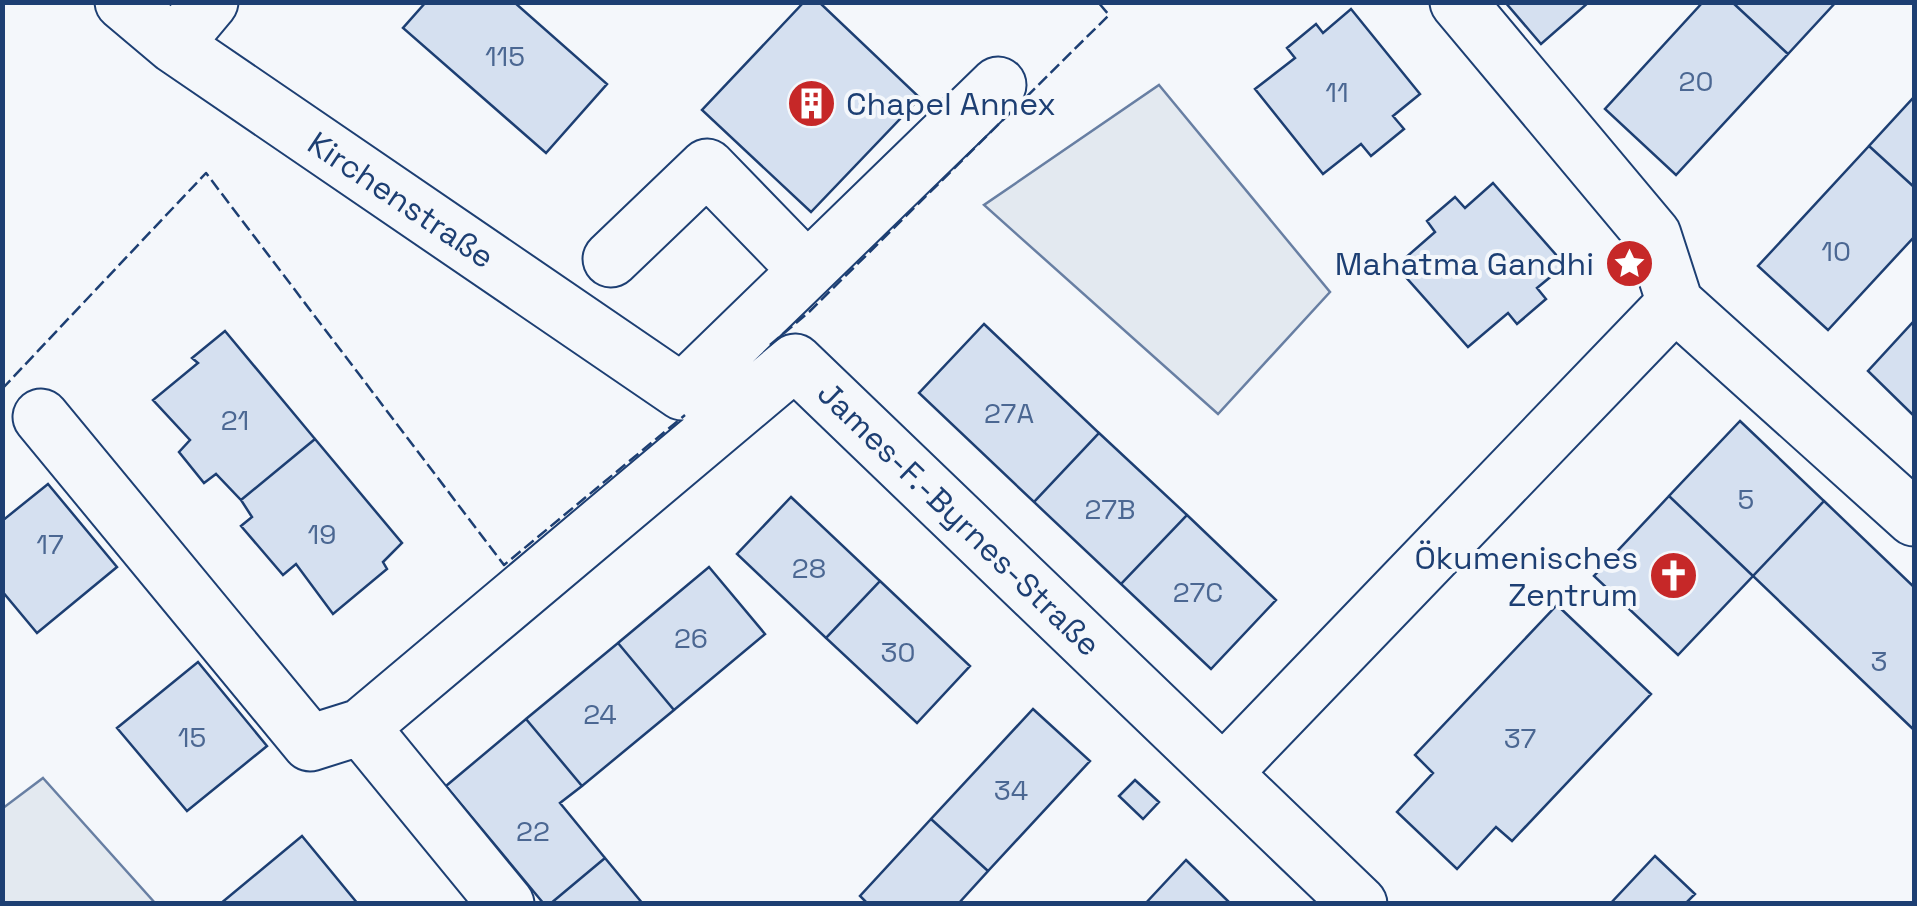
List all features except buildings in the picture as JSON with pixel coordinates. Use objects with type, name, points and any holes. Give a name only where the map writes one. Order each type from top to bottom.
[{"type":"street","name":"Kirchenstraße","points":[[123,2],[174,45],[682,392],[808,270]]},
{"type":"street","points":[[174,45],[210,2]]},
{"type":"street","points":[[1458,2],[1652,235],[1660,319],[1914,518]]},
{"type":"street","points":[[611,259],[707,166],[808,270],[998,85]]},
{"type":"street","points":[[1224,772],[1660,319]]},
{"type":"street","name":"James-F.-Byrnes-Straße","points":[[41,417],[310,742],[361,726],[795,362],[1359,904]]},
{"type":"street","points":[[361,726],[506,904]]},
{"type":"shaded area","points":[[1159,85],[1330,292],[1218,414],[984,205]]},
{"type":"shaded area","points":[[43,778],[155,903],[3,903],[3,808]]},
{"type":"fence","points":[[770,345],[809,312],[1109,15],[1098,2]]},
{"type":"fence","points":[[2,389],[206,173],[504,565],[685,415]]},
{"type":"place","name":"Chapel Annex","points":[[811,104]]},
{"type":"place","name":"Mahatma Gandhi","points":[[1629,264]]},
{"type":"place","name":"Ökumenisches Zentrum","points":[[1673,576]]}]
